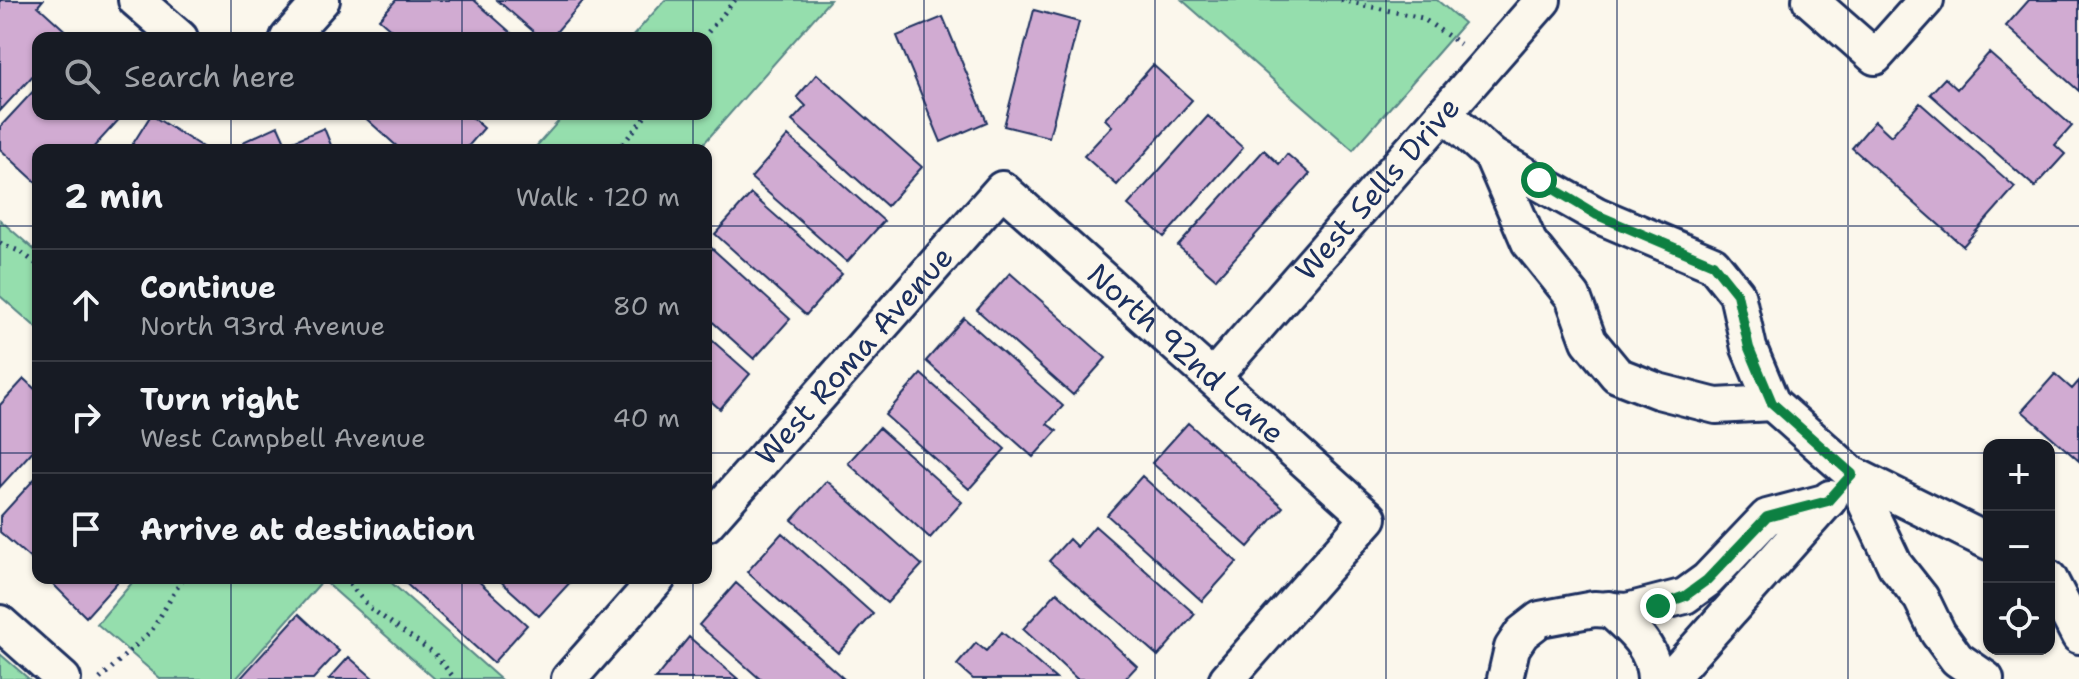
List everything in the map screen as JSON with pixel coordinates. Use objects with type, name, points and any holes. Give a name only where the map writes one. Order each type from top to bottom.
[{"type":"street","points":[[136,0],[173,32]]},
{"type":"street","points":[[293,32],[322,0]]},
{"type":"street","name":"West Sells Drive","points":[[1213,377],[1543,0]]},
{"type":"street","points":[[1810,0],[1875,57],[1926,0]]},
{"type":"street","points":[[1444,113],[1492,156],[1597,215],[1713,264],[1737,294],[1749,348],[1772,403],[1852,474],[1983,539]]},
{"type":"street","points":[[1492,156],[1529,242],[1573,297],[1589,341],[1617,375],[1658,391],[1716,406],[1772,403]]},
{"type":"street","name":"North 92nd Lane","points":[[1002,189],[1369,518],[1227,679]]},
{"type":"street","name":"West Roma Avenue","points":[[712,517],[1002,189]]},
{"type":"street","points":[[1669,679],[1852,474]]},
{"type":"street","points":[[1852,474],[1895,565],[1921,598],[1938,633],[1957,659],[1986,679]]},
{"type":"street","points":[[1505,679],[1512,648],[1522,633],[1540,619],[1564,612],[1658,606],[1685,596],[1707,580],[1767,517],[1828,501]]},
{"type":"street","points":[[2052,583],[2079,636]]},
{"type":"street","points":[[569,679],[653,584]]},
{"type":"street","points":[[1609,609],[1645,645],[1652,658],[1655,679]]},
{"type":"street","points":[[0,623],[63,679]]},
{"type":"path","points":[[708,32],[735,0]]},
{"type":"path","points":[[1341,0],[1422,18],[1450,36],[1484,67]]},
{"type":"path","points":[[623,144],[642,120]]},
{"type":"path","points":[[0,243],[32,260]]},
{"type":"path","points":[[100,679],[152,630],[179,584]]},
{"type":"path","points":[[349,584],[370,608],[434,653],[455,679]]},
{"type":"green space","points":[[665,0],[830,0],[703,144],[538,144],[560,120],[712,120],[712,32],[636,32]]},
{"type":"green space","points":[[1182,0],[1437,0],[1464,23],[1353,150]]},
{"type":"green space","points":[[0,220],[32,248],[32,324],[0,296]]},
{"type":"green space","points":[[131,584],[319,584],[236,679],[161,679],[97,624]]},
{"type":"green space","points":[[328,584],[393,584],[500,679],[435,679]]},
{"type":"green space","points":[[0,654],[29,679],[0,679]]},
{"type":"building","points":[[0,0],[43,0],[38,6],[67,32],[32,32],[32,76],[0,111]]},
{"type":"building","points":[[396,0],[474,0],[510,32],[394,32],[379,19]]},
{"type":"building","points":[[497,0],[584,0],[556,32],[534,32]]},
{"type":"building","points":[[2029,0],[2079,0],[2079,91],[2006,26]]},
{"type":"building","points":[[1034,10],[1079,22],[1049,137],[1004,126]]},
{"type":"building","points":[[943,17],[987,122],[941,142],[897,36]]},
{"type":"building","points":[[1989,53],[2072,126],[2055,145],[2065,154],[2035,187],[1930,94],[1945,78],[1957,89]]},
{"type":"building","points":[[1153,65],[1192,100],[1117,185],[1084,156],[1112,126],[1105,119]]},
{"type":"building","points":[[817,74],[922,167],[887,206],[792,121],[806,106],[797,97]]},
{"type":"building","points":[[32,92],[32,120],[118,120],[96,144],[32,144],[32,178],[0,149],[0,127]]},
{"type":"building","points":[[1920,103],[2015,187],[1963,246],[1852,148],[1875,121],[1891,136]]},
{"type":"building","points":[[1208,116],[1243,148],[1164,237],[1128,205]]},
{"type":"building","points":[[148,120],[159,120],[197,144],[133,144]]},
{"type":"building","points":[[368,120],[475,120],[484,128],[470,144],[394,144]]},
{"type":"building","points":[[278,126],[286,144],[244,144]]},
{"type":"building","points":[[324,128],[331,144],[286,144]]},
{"type":"building","points":[[788,136],[884,221],[847,262],[751,178]]},
{"type":"building","points":[[1264,150],[1279,164],[1287,154],[1310,174],[1216,279],[1178,246]]},
{"type":"building","points":[[751,194],[842,274],[806,315],[715,234]]},
{"type":"building","points":[[712,248],[790,319],[754,359],[712,321]]},
{"type":"building","points":[[1010,273],[1106,358],[1073,395],[977,310]]},
{"type":"building","points":[[964,318],[1063,406],[1047,424],[1057,431],[1033,457],[926,361]]},
{"type":"building","points":[[712,340],[750,374],[720,409],[712,402]]},
{"type":"building","points":[[921,374],[1005,449],[969,489],[885,415]]},
{"type":"building","points":[[2055,374],[2072,389],[2079,381],[2079,461],[2055,439],[2022,411]]},
{"type":"building","points":[[24,379],[32,386],[32,452],[0,487],[0,405]]},
{"type":"building","points":[[1188,423],[1283,507],[1248,547],[1152,463]]},
{"type":"building","points":[[879,428],[962,502],[930,538],[848,463]]},
{"type":"building","points":[[1142,476],[1237,562],[1202,601],[1107,515]]},
{"type":"building","points":[[827,481],[922,565],[887,603],[792,520]]},
{"type":"building","points":[[32,482],[32,560],[0,532],[0,517]]},
{"type":"building","points":[[1095,526],[1195,614],[1158,656],[1049,561],[1069,539],[1077,547]]},
{"type":"building","points":[[782,533],[873,614],[838,653],[747,572]]},
{"type":"building","points":[[736,583],[844,679],[760,679],[699,625]]},
{"type":"building","points":[[53,584],[116,584],[86,617]]},
{"type":"building","points":[[406,584],[482,584],[527,625],[493,663]]},
{"type":"building","points":[[504,584],[568,584],[539,616]]},
{"type":"building","points":[[1057,592],[1137,666],[1125,679],[1077,679],[1023,629]]},
{"type":"building","points":[[299,614],[339,651],[313,679],[240,679]]},
{"type":"building","points":[[1002,632],[1056,679],[973,679],[957,665],[976,643],[986,651]]},
{"type":"building","points":[[689,637],[738,679],[655,679]]},
{"type":"building","points":[[349,657],[374,679],[329,679]]},
{"type":"route","points":[[1539,180],[1597,215],[1713,264],[1737,294],[1749,348],[1772,403],[1852,474],[1828,501],[1767,517],[1707,580],[1685,596],[1658,606]]}]
